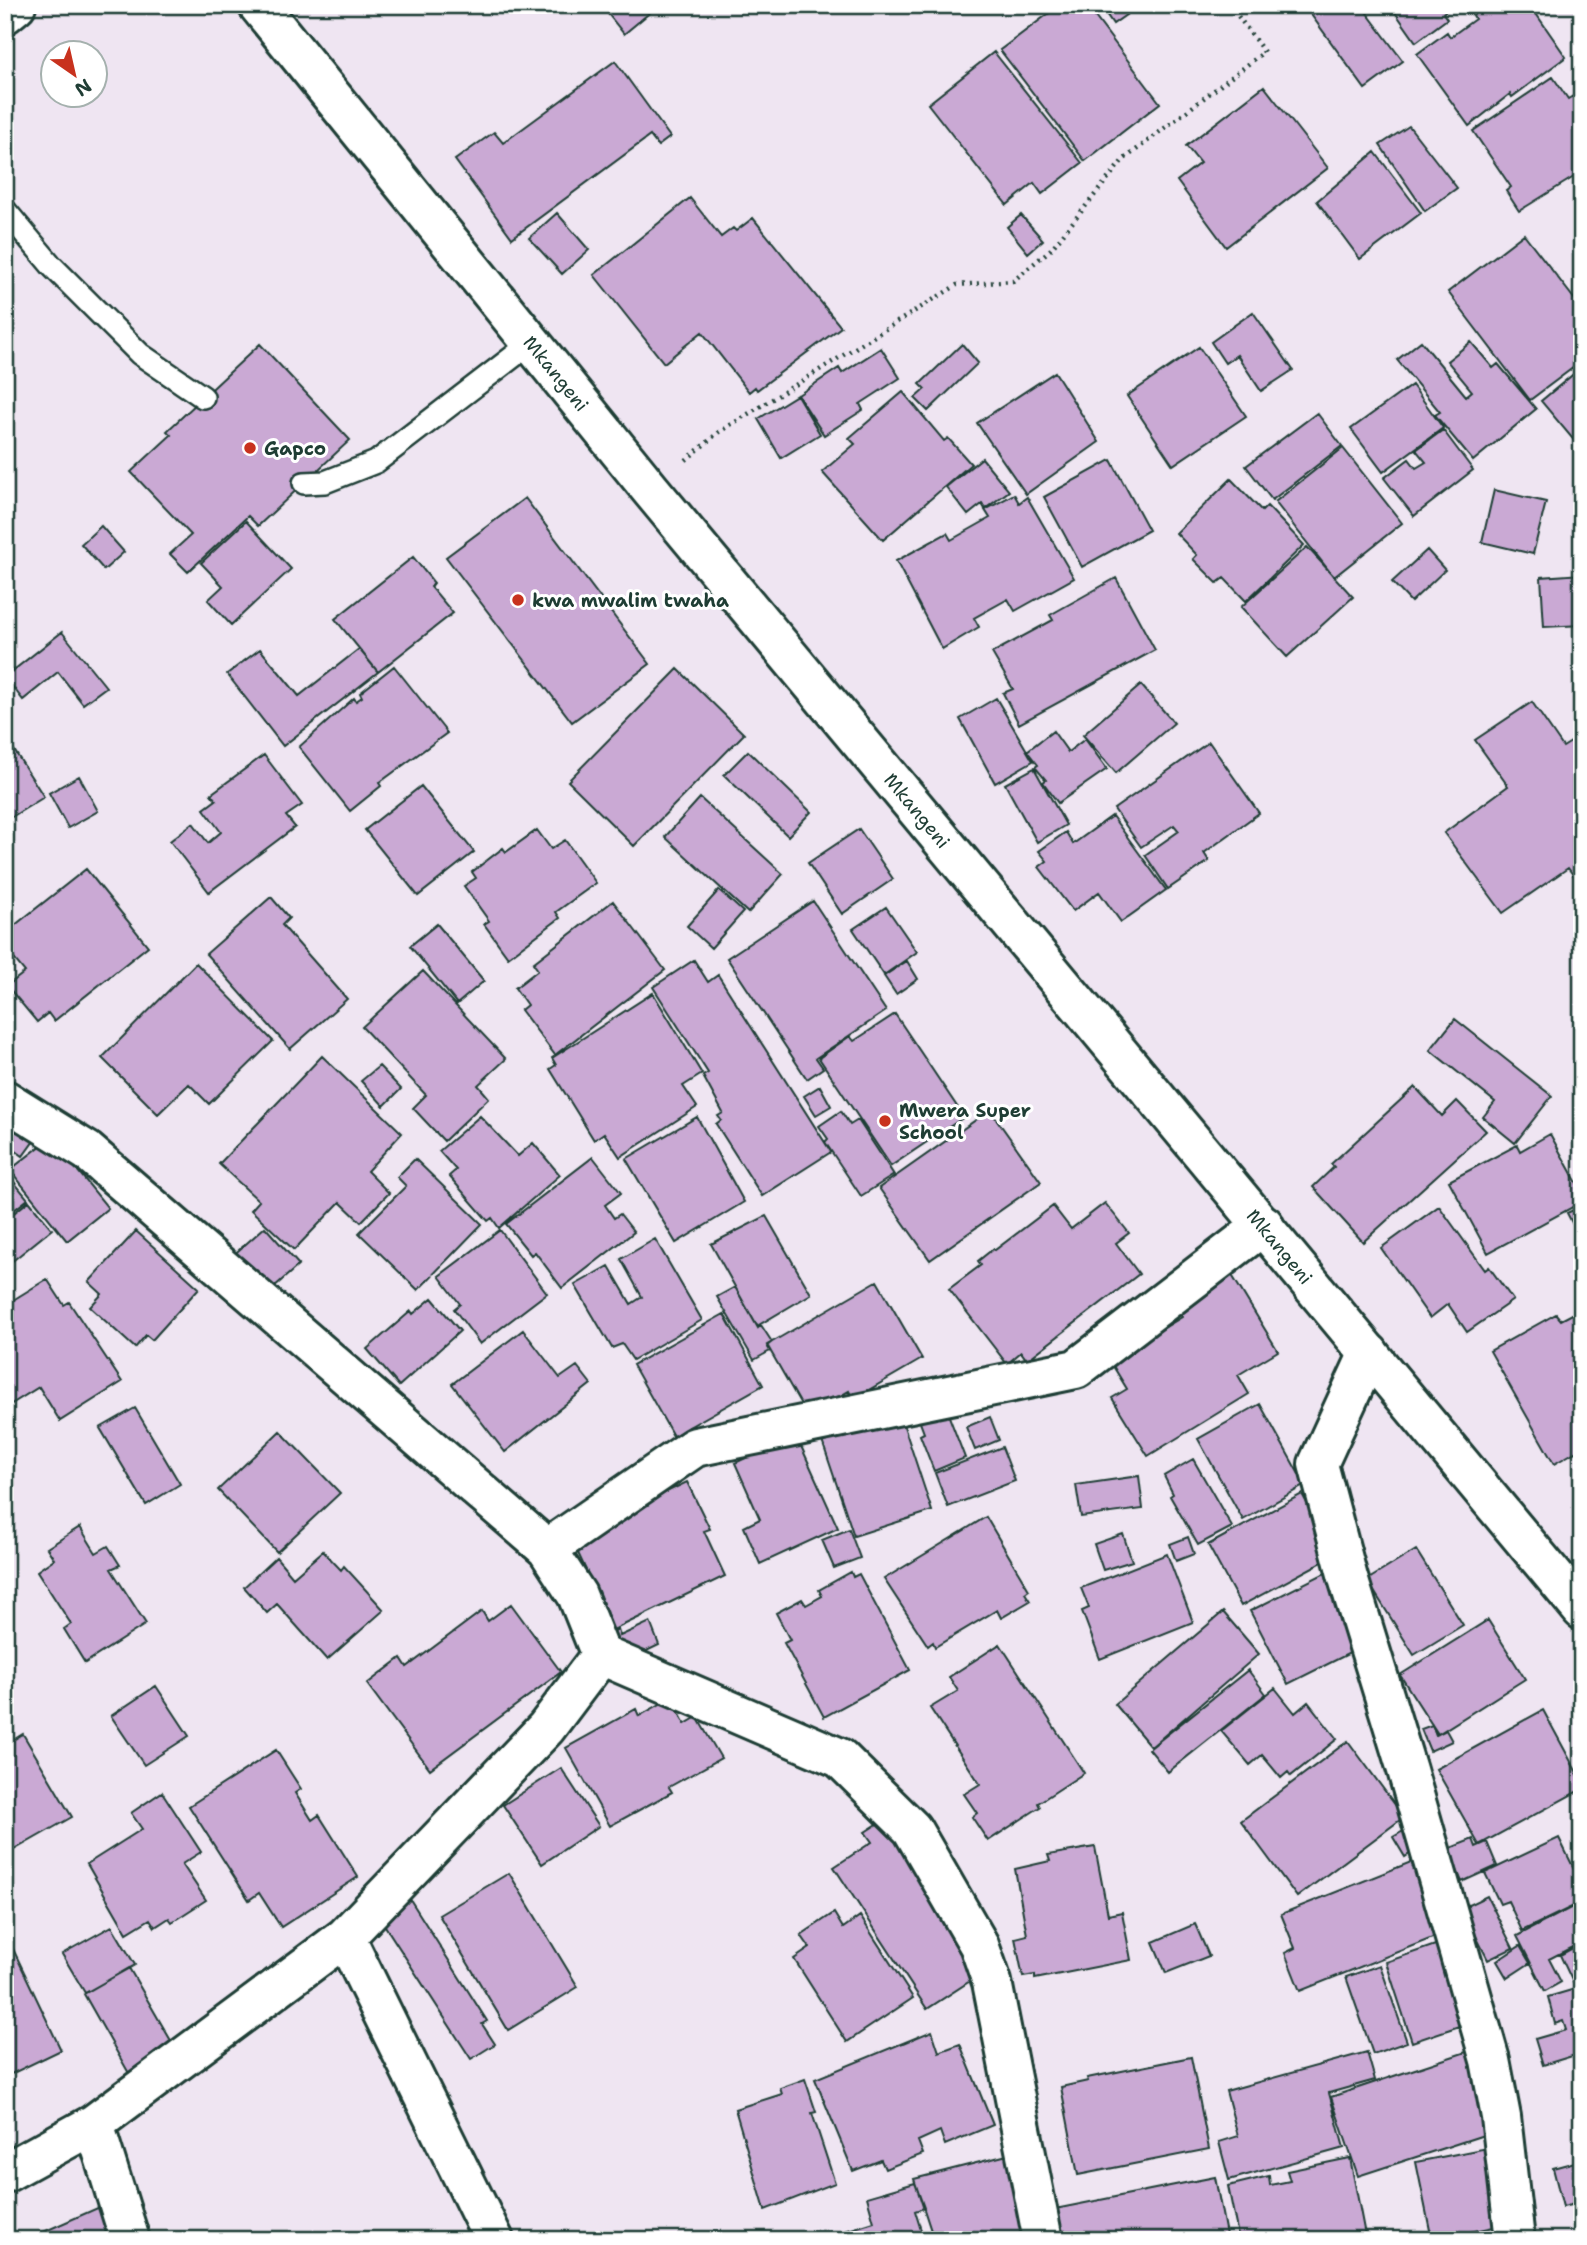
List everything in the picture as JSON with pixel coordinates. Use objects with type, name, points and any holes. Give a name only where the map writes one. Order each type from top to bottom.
[{"type":"street","points":[[5,14],[16,5]]},
{"type":"street","name":"Mkangeni","points":[[258,5],[650,489],[1265,1225],[1582,1610]]},
{"type":"street","points":[[5,1100],[88,1151],[547,1549],[578,1595],[601,1655],[840,1758],[912,1829],[979,1945],[992,1982],[1043,2240]]},
{"type":"street","points":[[547,1549],[695,1447],[1076,1369],[1265,1225]]},
{"type":"street","points":[[1369,1353],[1318,1464],[1348,1578],[1408,1770],[1490,2060],[1501,2117],[1512,2239]]},
{"type":"street","points":[[5,2173],[93,2124],[345,1937],[545,1728],[601,1655]]},
{"type":"street","points":[[345,1937],[494,2240]]},
{"type":"street","points":[[93,2124],[130,2240]]},
{"type":"lane","points":[[5,210],[52,266],[140,354],[204,397]]},
{"type":"lane","points":[[304,483],[325,482],[376,462],[531,343]]},
{"type":"path","points":[[650,489],[719,432],[957,285],[1013,281],[1041,257],[1123,160],[1264,52],[1230,5]]},
{"type":"building","points":[[601,5],[659,5],[624,34]]},
{"type":"building","points":[[1060,5],[1086,5],[1160,103],[1085,161],[1000,50]]},
{"type":"building","points":[[1100,5],[1140,5],[1113,24]]},
{"type":"building","points":[[1304,5],[1361,5],[1403,61],[1365,89]]},
{"type":"building","points":[[1390,5],[1453,5],[1443,13],[1447,19],[1416,42]]},
{"type":"building","points":[[1482,5],[1530,5],[1566,57],[1512,97],[1510,94],[1469,126],[1417,54],[1447,32],[1450,37],[1475,19],[1472,13]]},
{"type":"building","points":[[994,52],[1082,163],[1042,194],[1034,183],[1007,205],[928,104]]},
{"type":"building","points":[[615,61],[670,137],[658,146],[650,136],[512,238],[455,160],[494,132],[503,143]]},
{"type":"building","points":[[1553,77],[1568,99],[1573,96],[1582,108],[1582,172],[1519,211],[1506,191],[1511,187],[1473,131]]},
{"type":"building","points":[[1264,86],[1328,168],[1226,247],[1177,181],[1200,163],[1186,146]]},
{"type":"building","points":[[1409,126],[1457,188],[1425,211],[1380,145]]},
{"type":"building","points":[[1375,152],[1421,213],[1360,259],[1317,201]]},
{"type":"building","points":[[690,198],[721,237],[733,228],[736,231],[753,218],[841,327],[757,390],[755,387],[749,392],[702,332],[664,363],[594,275]]},
{"type":"building","points":[[557,213],[589,250],[562,274],[529,238]]},
{"type":"building","points":[[1021,215],[1043,240],[1028,253],[1007,227]]},
{"type":"building","points":[[1524,234],[1582,309],[1582,361],[1530,400],[1448,292]]},
{"type":"building","points":[[1253,312],[1293,370],[1261,391],[1237,355],[1225,363],[1211,342]]},
{"type":"building","points":[[1421,341],[1466,396],[1472,391],[1447,361],[1471,342],[1493,368],[1498,364],[1536,409],[1473,461],[1435,415],[1440,412],[1397,360]]},
{"type":"building","points":[[260,344],[350,440],[258,526],[248,516],[188,572],[170,554],[191,535],[131,472],[171,435],[167,431]]},
{"type":"building","points":[[962,344],[978,363],[928,411],[915,398],[925,389],[920,384]]},
{"type":"building","points":[[1199,347],[1246,416],[1173,465],[1127,396]]},
{"type":"building","points":[[881,348],[900,378],[860,404],[863,410],[824,435],[798,395],[839,368],[842,373]]},
{"type":"building","points":[[1582,367],[1582,450],[1541,401]]},
{"type":"building","points":[[1055,372],[1099,442],[1026,494],[977,423]]},
{"type":"building","points":[[1412,385],[1443,428],[1383,472],[1351,429]]},
{"type":"building","points":[[903,392],[944,441],[948,438],[971,464],[883,540],[822,472],[855,444],[849,438]]},
{"type":"building","points":[[797,395],[820,434],[781,458],[758,419]]},
{"type":"building","points":[[1317,413],[1342,446],[1272,500],[1246,466]]},
{"type":"building","points":[[1443,430],[1473,470],[1414,516],[1384,478],[1409,459],[1416,468],[1426,462],[1416,450]]},
{"type":"building","points":[[1343,448],[1402,523],[1334,577],[1275,502]]},
{"type":"building","points":[[982,458],[1009,491],[985,509],[982,504],[968,515],[946,487]]},
{"type":"building","points":[[1111,460],[1149,530],[1082,567],[1044,497]]},
{"type":"building","points":[[1231,479],[1262,511],[1267,506],[1304,545],[1246,601],[1224,578],[1217,583],[1193,559],[1197,555],[1176,533]]},
{"type":"building","points":[[1494,490],[1546,502],[1533,554],[1482,542]]},
{"type":"building","points":[[1014,494],[1019,503],[1027,497],[1074,578],[1015,611],[1008,599],[974,618],[979,627],[942,649],[896,561],[947,533],[951,540],[990,518],[985,510]]},
{"type":"building","points":[[525,498],[650,664],[572,722],[446,557]]},
{"type":"building","points":[[246,521],[291,569],[231,625],[208,600],[223,586],[201,563]]},
{"type":"building","points":[[101,526],[124,552],[104,570],[81,544]]},
{"type":"building","points":[[1307,547],[1353,597],[1287,657],[1241,607]]},
{"type":"building","points":[[1427,550],[1445,570],[1411,602],[1392,582]]},
{"type":"building","points":[[413,557],[434,583],[431,587],[453,613],[378,672],[335,619]]},
{"type":"building","points":[[1582,574],[1582,625],[1544,627],[1541,577]]},
{"type":"building","points":[[1116,578],[1155,650],[1019,724],[1003,693],[1013,689],[992,653],[1053,620],[1050,615]]},
{"type":"building","points":[[62,632],[106,687],[83,704],[58,672],[23,700],[5,677]]},
{"type":"building","points":[[260,649],[299,696],[359,649],[378,672],[283,746],[227,674]]},
{"type":"building","points":[[394,666],[447,733],[379,783],[381,786],[350,811],[299,747],[354,698],[356,701],[362,697],[360,693]]},
{"type":"building","points":[[678,669],[744,734],[634,846],[568,781]]},
{"type":"building","points":[[1141,685],[1174,723],[1116,773],[1083,735]]},
{"type":"building","points":[[996,698],[1033,761],[995,783],[960,719]]},
{"type":"building","points":[[1532,702],[1563,747],[1582,735],[1582,887],[1568,868],[1503,913],[1444,833],[1508,786],[1475,740]]},
{"type":"building","points":[[1053,731],[1068,752],[1085,739],[1107,769],[1058,803],[1043,782],[1046,780],[1035,767],[1038,765],[1027,751]]},
{"type":"building","points":[[5,736],[44,797],[5,821]]},
{"type":"building","points":[[1209,742],[1259,813],[1204,853],[1209,861],[1168,889],[1145,855],[1179,831],[1174,825],[1141,847],[1114,809]]},
{"type":"building","points":[[748,751],[811,812],[788,836],[724,775]]},
{"type":"building","points":[[264,755],[302,805],[286,816],[295,827],[209,892],[170,841],[193,823],[208,843],[221,832],[204,809],[216,800],[211,794]]},
{"type":"building","points":[[1034,768],[1066,825],[1037,842],[1005,784]]},
{"type":"building","points":[[79,776],[98,811],[68,828],[49,793]]},
{"type":"building","points":[[421,786],[474,852],[418,896],[365,830]]},
{"type":"building","points":[[700,798],[783,874],[748,913],[665,837]]},
{"type":"building","points":[[1112,816],[1166,890],[1121,922],[1099,892],[1073,911],[1039,867],[1047,861],[1039,851],[1066,832],[1073,844]]},
{"type":"building","points":[[859,829],[893,879],[842,914],[808,863]]},
{"type":"building","points":[[537,830],[551,849],[565,840],[596,883],[556,912],[560,918],[508,957],[484,924],[489,921],[464,886],[476,878],[472,872],[503,848],[506,852]]},
{"type":"building","points":[[86,869],[148,946],[54,1021],[48,1013],[37,1022],[7,986],[25,972],[5,948],[5,933]]},
{"type":"building","points":[[719,890],[743,912],[711,948],[687,926]]},
{"type":"building","points":[[271,897],[289,918],[282,925],[347,999],[290,1049],[206,954]]},
{"type":"building","points":[[613,901],[665,970],[555,1055],[521,1010],[527,1005],[515,988],[538,970],[533,963]]},
{"type":"building","points":[[813,901],[886,1011],[816,1058],[823,1068],[807,1079],[727,958]]},
{"type":"building","points":[[886,907],[917,952],[884,975],[853,929]]},
{"type":"building","points":[[437,924],[484,981],[457,1004],[410,946]]},
{"type":"building","points":[[694,960],[708,982],[718,975],[831,1152],[762,1196],[716,1124],[721,1120],[718,1116],[723,1113],[703,1076],[708,1073],[653,987]]},
{"type":"building","points":[[907,961],[918,979],[896,994],[884,976]]},
{"type":"building","points":[[196,963],[273,1041],[209,1104],[189,1084],[158,1114],[102,1058]]},
{"type":"building","points":[[423,971],[506,1059],[478,1085],[489,1098],[444,1141],[413,1108],[426,1095],[362,1027]]},
{"type":"building","points":[[653,993],[702,1074],[683,1086],[697,1107],[620,1157],[604,1133],[594,1140],[550,1069],[556,1065],[552,1058]]},
{"type":"building","points":[[895,1014],[964,1117],[891,1166],[819,1058],[850,1036],[854,1041]]},
{"type":"building","points":[[1455,1019],[1552,1096],[1515,1143],[1483,1117],[1495,1102],[1430,1050]]},
{"type":"building","points":[[322,1056],[402,1133],[367,1171],[389,1193],[361,1222],[340,1202],[294,1250],[251,1210],[259,1201],[219,1164]]},
{"type":"building","points":[[379,1066],[401,1089],[384,1106],[361,1081]]},
{"type":"building","points":[[820,1086],[831,1106],[816,1115],[804,1096]]},
{"type":"building","points":[[1415,1087],[1442,1116],[1457,1101],[1486,1131],[1363,1242],[1313,1187],[1334,1167],[1331,1164]]},
{"type":"building","points":[[990,1110],[1041,1182],[930,1260],[879,1188]]},
{"type":"building","points":[[841,1111],[850,1125],[858,1120],[894,1175],[861,1196],[825,1142],[828,1139],[819,1126]]},
{"type":"building","points":[[480,1116],[518,1156],[533,1143],[560,1175],[499,1228],[492,1218],[488,1221],[449,1176],[456,1170],[439,1151]]},
{"type":"building","points":[[5,1117],[36,1138],[23,1156],[5,1143]]},
{"type":"building","points":[[697,1117],[744,1202],[676,1243],[626,1159]]},
{"type":"building","points":[[1550,1134],[1582,1192],[1582,1202],[1488,1253],[1449,1181],[1517,1145],[1520,1151]]},
{"type":"building","points":[[51,1138],[108,1208],[67,1241],[10,1170]]},
{"type":"building","points":[[593,1157],[621,1193],[605,1205],[614,1218],[620,1214],[634,1232],[562,1288],[535,1252],[531,1255],[506,1224]]},
{"type":"building","points":[[415,1159],[482,1224],[418,1290],[359,1233],[406,1186],[397,1177]]},
{"type":"building","points":[[5,1171],[28,1199],[5,1217]]},
{"type":"building","points":[[29,1201],[52,1229],[5,1267],[5,1220]]},
{"type":"building","points":[[1105,1203],[1129,1233],[1116,1243],[1139,1274],[1027,1360],[1021,1352],[1007,1364],[949,1289],[981,1265],[978,1261],[993,1249],[1053,1206],[1071,1229]]},
{"type":"building","points":[[1439,1206],[1485,1270],[1489,1267],[1513,1300],[1467,1332],[1448,1304],[1430,1318],[1381,1248]]},
{"type":"building","points":[[1582,1206],[1582,1242],[1567,1213]]},
{"type":"building","points":[[766,1216],[811,1294],[757,1326],[711,1244]]},
{"type":"building","points":[[265,1227],[299,1265],[265,1295],[231,1257]]},
{"type":"building","points":[[500,1230],[547,1293],[480,1344],[454,1309],[460,1304],[439,1276]]},
{"type":"building","points":[[136,1231],[199,1288],[152,1340],[146,1335],[135,1348],[90,1307],[102,1294],[89,1282]]},
{"type":"building","points":[[655,1239],[702,1320],[633,1360],[622,1344],[612,1348],[575,1285],[609,1266],[631,1304],[642,1297],[621,1259]]},
{"type":"building","points":[[1227,1267],[1278,1351],[1238,1375],[1249,1394],[1148,1456],[1112,1398],[1127,1389],[1110,1361],[1182,1317],[1172,1301]]},
{"type":"building","points":[[47,1279],[64,1305],[69,1302],[122,1382],[60,1421],[39,1387],[5,1408],[5,1305]]},
{"type":"building","points":[[877,1281],[922,1359],[853,1399],[849,1391],[807,1415],[767,1345]]},
{"type":"building","points":[[735,1287],[758,1328],[761,1325],[772,1342],[767,1346],[770,1351],[754,1360],[717,1297]]},
{"type":"building","points":[[432,1298],[460,1331],[399,1386],[367,1349],[411,1311],[413,1314]]},
{"type":"building","points":[[1582,1309],[1582,1448],[1554,1464],[1490,1351],[1556,1314],[1561,1320]]},
{"type":"building","points":[[724,1314],[763,1385],[673,1436],[633,1365]]},
{"type":"building","points":[[523,1330],[560,1378],[577,1366],[591,1384],[505,1452],[452,1384]]},
{"type":"building","points":[[1260,1404],[1305,1485],[1243,1520],[1198,1439]]},
{"type":"building","points":[[945,1406],[965,1458],[934,1471],[920,1435],[924,1433],[918,1417]]},
{"type":"building","points":[[135,1408],[180,1484],[146,1505],[100,1428]]},
{"type":"building","points":[[899,1411],[932,1511],[854,1536],[819,1432]]},
{"type":"building","points":[[990,1417],[999,1440],[975,1450],[966,1427]]},
{"type":"building","points":[[280,1431],[340,1493],[277,1552],[218,1490]]},
{"type":"building","points":[[796,1435],[838,1528],[760,1564],[744,1527],[760,1519],[735,1463]]},
{"type":"building","points":[[1002,1447],[1015,1481],[948,1507],[935,1473]]},
{"type":"building","points":[[1193,1459],[1232,1527],[1198,1545],[1170,1496],[1173,1494],[1164,1476]]},
{"type":"building","points":[[1139,1476],[1143,1509],[1081,1517],[1076,1485]]},
{"type":"building","points":[[687,1482],[710,1529],[704,1531],[725,1576],[609,1632],[593,1585],[571,1538]]},
{"type":"building","points":[[1302,1494],[1335,1555],[1241,1606],[1208,1545]]},
{"type":"building","points":[[986,1517],[1029,1590],[1025,1593],[1030,1601],[1001,1618],[997,1610],[935,1647],[933,1642],[928,1646],[884,1579]]},
{"type":"building","points":[[80,1527],[96,1553],[108,1546],[120,1565],[111,1569],[146,1624],[85,1663],[64,1629],[71,1624],[37,1571],[54,1559],[47,1548]]},
{"type":"building","points":[[849,1529],[860,1558],[834,1568],[822,1540]]},
{"type":"building","points":[[1123,1534],[1132,1561],[1103,1570],[1094,1544]]},
{"type":"building","points":[[1188,1537],[1194,1554],[1176,1561],[1170,1544]]},
{"type":"building","points":[[1416,1550],[1463,1625],[1414,1655],[1367,1580]]},
{"type":"building","points":[[323,1551],[341,1570],[344,1566],[384,1610],[327,1660],[277,1604],[267,1613],[244,1587],[276,1557],[293,1577]]},
{"type":"building","points":[[1167,1554],[1193,1622],[1100,1659],[1082,1611],[1089,1608],[1081,1588]]},
{"type":"building","points":[[851,1572],[853,1577],[859,1574],[910,1670],[824,1717],[784,1643],[790,1640],[776,1613],[802,1599],[806,1605],[822,1596],[819,1590]]},
{"type":"building","points":[[1325,1573],[1362,1647],[1288,1684],[1250,1611]]},
{"type":"building","points":[[511,1604],[561,1672],[430,1769],[367,1684],[401,1658],[407,1667],[482,1611],[488,1621]]},
{"type":"building","points":[[1223,1612],[1259,1654],[1151,1747],[1115,1704]]},
{"type":"building","points":[[1488,1620],[1525,1679],[1438,1734],[1400,1675]]},
{"type":"building","points":[[650,1622],[659,1645],[626,1661],[612,1633],[618,1630],[620,1636]]},
{"type":"building","points":[[1000,1644],[1084,1773],[1038,1803],[1040,1807],[988,1841],[972,1817],[977,1813],[964,1794],[980,1784],[930,1708],[958,1691],[949,1677]]},
{"type":"building","points":[[1248,1670],[1266,1694],[1168,1772],[1149,1749]]},
{"type":"building","points":[[156,1686],[189,1736],[144,1765],[111,1716]]},
{"type":"building","points":[[1275,1688],[1295,1713],[1308,1702],[1337,1739],[1291,1776],[1288,1772],[1281,1778],[1262,1755],[1250,1765],[1221,1731]]},
{"type":"building","points":[[671,1698],[685,1724],[697,1717],[721,1758],[669,1787],[672,1792],[610,1826],[566,1748],[636,1709],[639,1716]]},
{"type":"building","points":[[1543,1710],[1582,1782],[1582,1789],[1479,1845],[1436,1769]]},
{"type":"building","points":[[1432,1725],[1436,1735],[1446,1730],[1452,1741],[1430,1751],[1421,1729]]},
{"type":"building","points":[[23,1734],[72,1817],[5,1855],[5,1745]]},
{"type":"building","points":[[1348,1741],[1404,1817],[1297,1897],[1241,1821]]},
{"type":"building","points":[[276,1750],[301,1789],[295,1793],[312,1820],[319,1815],[358,1877],[281,1927],[259,1893],[249,1900],[189,1806]]},
{"type":"building","points":[[561,1768],[599,1826],[542,1864],[503,1805]]},
{"type":"building","points":[[162,1792],[201,1852],[182,1864],[206,1900],[172,1922],[169,1918],[155,1927],[150,1919],[127,1933],[87,1864],[142,1829],[131,1813]]},
{"type":"building","points":[[885,1819],[987,1970],[927,2009],[834,1867],[872,1842],[865,1832]]},
{"type":"building","points":[[1412,1826],[1423,1845],[1405,1857],[1393,1837]]},
{"type":"building","points":[[1559,1838],[1582,1885],[1582,1902],[1522,1931],[1508,1901],[1500,1904],[1485,1873]]},
{"type":"building","points":[[1473,1839],[1476,1847],[1487,1842],[1497,1866],[1462,1882],[1448,1849]]},
{"type":"building","points":[[1095,1847],[1108,1915],[1122,1912],[1131,1960],[1035,1979],[1035,1975],[1023,1977],[1015,1938],[1027,1935],[1015,1869],[1050,1861],[1048,1855]]},
{"type":"building","points":[[1411,1862],[1440,1935],[1300,1991],[1285,1953],[1295,1948],[1281,1914]]},
{"type":"building","points":[[509,1873],[578,1987],[508,2030],[439,1915]]},
{"type":"building","points":[[408,1896],[487,2021],[482,2024],[495,2044],[471,2059],[378,1915]]},
{"type":"building","points":[[1487,1896],[1513,1948],[1488,1960],[1462,1908]]},
{"type":"building","points":[[1582,1902],[1582,1942],[1549,1959],[1561,1982],[1545,1991],[1517,1936]]},
{"type":"building","points":[[834,1913],[843,1928],[860,1916],[913,1998],[847,2042],[794,1959],[810,1948],[801,1935]]},
{"type":"building","points":[[1195,1924],[1209,1956],[1166,1973],[1153,1942]]},
{"type":"building","points":[[112,1926],[135,1965],[85,1993],[62,1954]]},
{"type":"building","points":[[1441,1943],[1468,2023],[1412,2042],[1386,1962]]},
{"type":"building","points":[[1582,1943],[1582,1986],[1576,1989],[1560,1955]]},
{"type":"building","points":[[1520,1946],[1530,1963],[1507,1978],[1497,1961]]},
{"type":"building","points":[[13,1949],[61,2050],[5,2077],[5,1953]]},
{"type":"building","points":[[1380,1965],[1407,2042],[1373,2054],[1346,1977]]},
{"type":"building","points":[[129,1968],[181,2058],[135,2084],[84,1994]]},
{"type":"building","points":[[1575,1989],[1582,2012],[1582,2053],[1543,2065],[1535,2039],[1566,2030],[1563,2021],[1555,2024],[1548,1997]]},
{"type":"building","points":[[932,2031],[939,2052],[960,2044],[993,2125],[945,2145],[940,2131],[918,2141],[923,2154],[885,2169],[881,2160],[853,2171],[815,2079]]},
{"type":"building","points":[[1472,2050],[1499,2130],[1358,2176],[1331,2097]]},
{"type":"building","points":[[1367,2052],[1375,2080],[1329,2093],[1344,2148],[1229,2180],[1219,2142],[1238,2136],[1226,2091]]},
{"type":"building","points":[[1191,2057],[1209,2149],[1078,2175],[1061,2087],[1088,2081],[1087,2078]]},
{"type":"building","points":[[805,2079],[816,2112],[812,2113],[835,2183],[765,2210],[735,2109],[782,2094],[780,2088]]},
{"type":"building","points":[[1487,2148],[1503,2225],[1432,2240],[1416,2162]]},
{"type":"building","points":[[1019,2152],[1035,2240],[934,2240],[914,2179]]},
{"type":"building","points":[[1350,2158],[1366,2240],[1239,2240],[1228,2186],[1269,2176],[1270,2185],[1290,2181],[1287,2171]]},
{"type":"building","points":[[1582,2160],[1582,2202],[1563,2207],[1553,2168]]},
{"type":"building","points":[[1215,2177],[1227,2240],[1061,2240],[1055,2209]]},
{"type":"building","points":[[915,2183],[924,2208],[915,2211],[924,2240],[816,2240],[874,2222],[867,2197]]},
{"type":"building","points":[[102,2206],[116,2240],[34,2240],[32,2237]]},
{"type":"place","name":"Gapco","points":[[250,448]]},
{"type":"place","name":"kwa mwalim twaha","points":[[518,600]]},
{"type":"place","name":"Mwera Super School","points":[[885,1121]]}]
